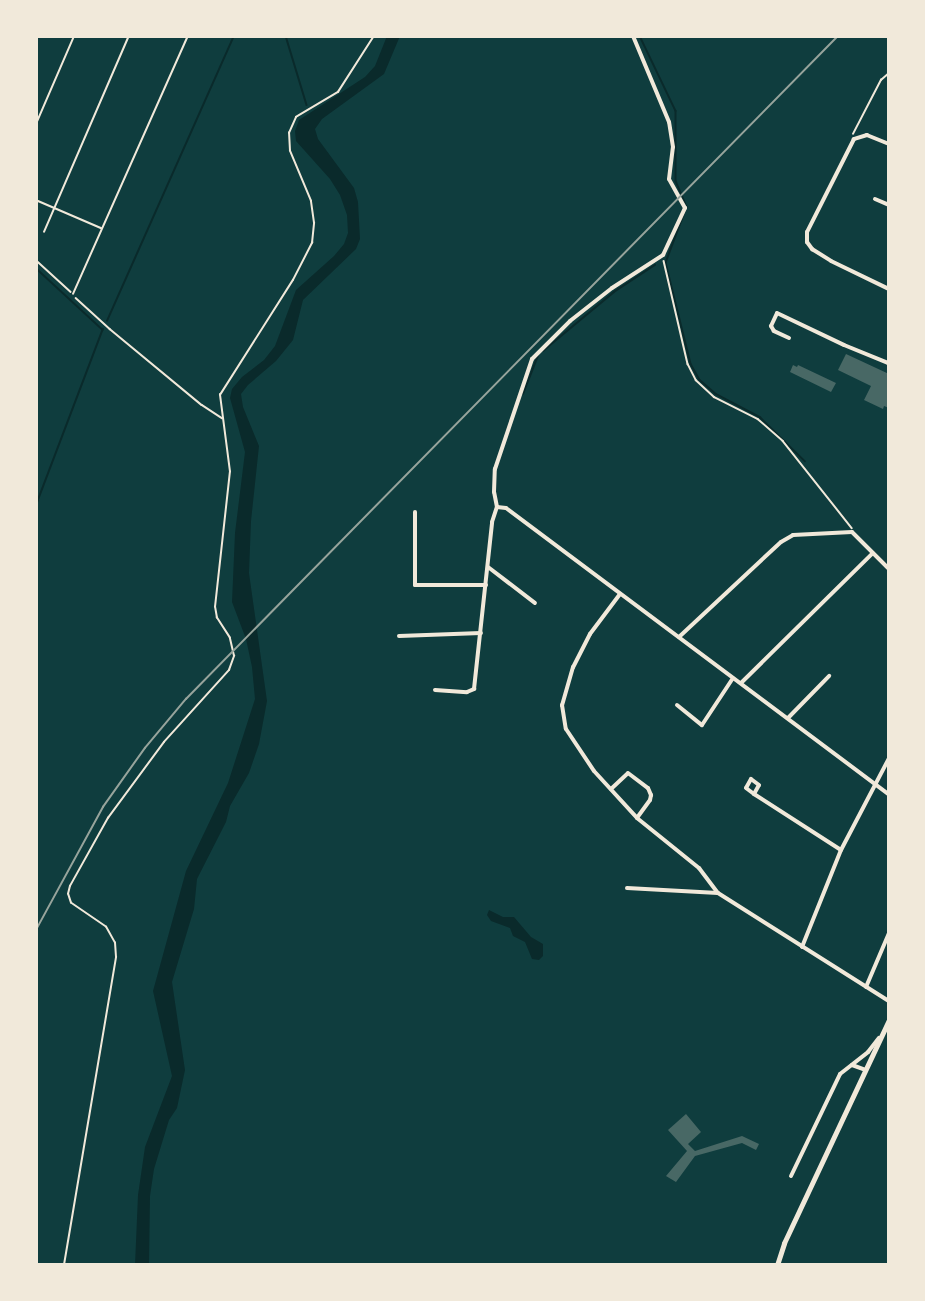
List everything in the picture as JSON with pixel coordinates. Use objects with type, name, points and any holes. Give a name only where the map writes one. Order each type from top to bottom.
[{"type":"main road","points":[[777,1265],[796,1216],[889,1020]]},
{"type":"street","points":[[497,507],[494,492],[495,469],[532,358],[570,321],[664,252],[685,204],[671,186],[669,179],[673,147],[669,122],[633,36]]},
{"type":"street","points":[[889,64],[889,72]]},
{"type":"street","points":[[889,144],[867,135],[854,139],[807,232],[807,242],[812,249],[889,290]]},
{"type":"street","points":[[875,199],[889,205]]},
{"type":"street","points":[[789,338],[774,331],[771,326],[777,313],[844,345],[888,363],[889,361]]},
{"type":"street","points":[[435,690],[467,692],[474,689],[493,511],[497,507]]},
{"type":"street","points":[[497,507],[506,508],[889,794]]},
{"type":"street","points":[[415,512],[415,585],[486,585]]},
{"type":"street","points":[[679,638],[786,538],[800,533],[852,532],[889,569]]},
{"type":"street","points":[[741,683],[873,552]]},
{"type":"street","points":[[488,567],[535,603]]},
{"type":"street","points":[[620,594],[585,643],[573,667],[562,705],[563,718],[573,741],[636,818],[699,868],[718,893],[889,1001]]},
{"type":"street","points":[[399,636],[481,633]]},
{"type":"street","points":[[788,718],[829,676]]},
{"type":"street","points":[[677,705],[702,725],[733,678]]},
{"type":"street","points":[[802,947],[841,850],[889,758]]},
{"type":"street","points":[[611,789],[628,773],[648,788],[651,795],[650,800],[636,818]]},
{"type":"street","points":[[754,794],[841,850]]},
{"type":"street","points":[[627,888],[718,893]]},
{"type":"street","points":[[866,987],[889,933]]},
{"type":"street","points":[[791,1176],[840,1074],[882,1036]]},
{"type":"street","points":[[852,1065],[867,1070]]},
{"type":"lane","points":[[36,124],[74,36]]},
{"type":"lane","points":[[44,232],[129,36]]},
{"type":"lane","points":[[73,294],[188,36]]},
{"type":"lane","points":[[36,200],[103,229]]},
{"type":"path","points":[[64,1265],[116,957],[115,942],[106,927],[71,903],[68,894],[108,818],[164,742],[230,670],[234,656],[230,638],[217,618],[215,607],[229,489],[228,449],[220,395],[293,280],[312,243],[314,223],[310,201],[291,150],[289,133],[296,117],[338,92],[374,36]]},
{"type":"path","points":[[854,139],[852,135],[880,80],[889,72]]},
{"type":"path","points":[[664,252],[664,268],[688,364],[696,380],[714,397],[758,419],[783,441],[852,525],[852,532]]},
{"type":"path","points":[[110,329],[223,418]]},
{"type":"water","points":[[387,36],[400,36],[384,74],[322,119],[315,129],[318,139],[354,188],[358,202],[360,239],[356,249],[303,300],[293,340],[276,361],[241,394],[243,407],[259,446],[251,521],[249,573],[267,701],[259,744],[249,773],[230,806],[226,822],[197,879],[194,909],[172,982],[185,1070],[177,1108],[169,1120],[154,1169],[150,1196],[149,1265],[135,1265],[138,1195],[145,1147],[172,1076],[153,991],[186,871],[228,783],[255,699],[246,639],[232,602],[235,533],[245,452],[230,398],[232,389],[242,377],[264,360],[275,346],[296,290],[334,256],[344,244],[348,233],[347,215],[340,195],[330,179],[296,141],[295,131],[299,120],[365,77],[375,66]]},
{"type":"water","points":[[489,910],[503,917],[514,917],[531,937],[543,944],[543,956],[539,960],[532,959],[525,942],[513,936],[510,928],[491,921],[487,915]]},
{"type":"building","points":[[846,354],[889,374],[889,408],[884,406],[883,409],[864,400],[871,386],[838,370]]},
{"type":"building","points":[[793,365],[797,367],[798,365],[836,383],[831,392],[790,372]]},
{"type":"building","points":[[686,1114],[701,1132],[688,1144],[695,1151],[742,1136],[759,1144],[756,1150],[742,1143],[695,1156],[676,1182],[666,1176],[687,1151],[668,1130]]},
{"type":"waterway","points":[[107,321],[234,36]]},
{"type":"waterway","points":[[286,36],[307,105]]},
{"type":"waterway","points":[[640,36],[676,111],[676,181],[687,207],[666,263],[691,364],[700,380],[716,394],[760,417],[805,461]]},
{"type":"waterway","points":[[543,351],[614,292],[655,265]]},
{"type":"waterway","points":[[36,268],[103,330]]},
{"type":"waterway","points":[[36,505],[103,329]]},
{"type":"waterway","points":[[523,394],[538,356]]},
{"type":"railway","points":[[36,930],[103,807],[145,748],[186,699],[838,36]]}]
